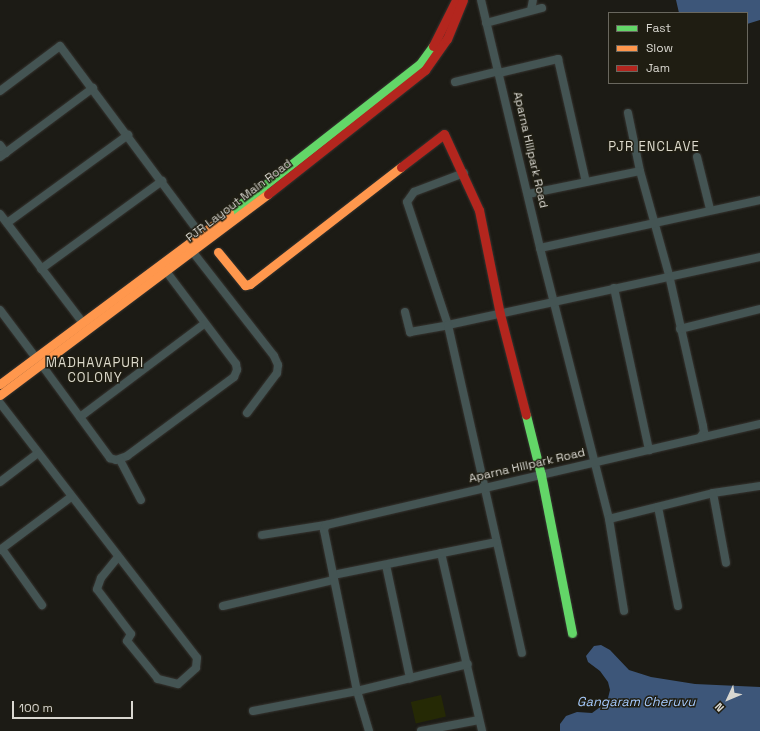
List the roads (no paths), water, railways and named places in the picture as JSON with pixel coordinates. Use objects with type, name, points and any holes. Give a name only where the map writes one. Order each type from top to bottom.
[{"type":"street","points":[[38,361],[83,323],[202,238],[420,64],[430,51],[456,0]]},
{"type":"street","name":"PJR Layout Main Road","points":[[0,394],[21,374],[38,361],[166,271],[192,251],[202,238],[425,70],[447,39],[463,0]]},
{"type":"street","name":"Aparna Hillpark Road","points":[[262,535],[326,525],[594,463],[540,248],[481,0]]},
{"type":"street","points":[[531,10],[533,0]]},
{"type":"street","points":[[486,23],[542,8]]},
{"type":"street","points":[[0,91],[60,46],[128,135],[202,238]]},
{"type":"street","points":[[455,82],[558,60],[586,182]]},
{"type":"street","points":[[0,145],[3,155],[93,88]]},
{"type":"street","points":[[628,113],[640,171],[669,275],[703,426],[704,432],[700,438]]},
{"type":"street","points":[[218,252],[245,285],[250,284],[444,134],[464,173],[479,210],[500,314],[540,475],[572,633]]},
{"type":"street","points":[[7,223],[128,135]]},
{"type":"street","points":[[697,157],[710,209]]},
{"type":"street","points":[[528,194],[640,171]]},
{"type":"street","points":[[464,173],[414,192],[407,202],[448,325],[522,653]]},
{"type":"street","points":[[42,269],[162,181]]},
{"type":"street","points":[[540,248],[710,209],[760,200]]},
{"type":"street","points":[[0,214],[83,323]]},
{"type":"street","points":[[192,251],[274,356],[278,365],[277,373],[247,413]]},
{"type":"street","points":[[405,312],[410,332],[500,314],[669,275],[760,256]]},
{"type":"street","points":[[0,310],[110,458],[120,460],[234,377],[237,370],[236,364],[166,271]]},
{"type":"street","points":[[614,288],[649,450]]},
{"type":"street","points":[[680,329],[760,309]]},
{"type":"street","points":[[80,417],[205,323]]},
{"type":"street","points":[[0,384],[21,374]]},
{"type":"street","points":[[0,403],[197,658],[196,668],[178,684],[158,679],[127,641],[131,634],[97,589],[101,578],[118,557]]},
{"type":"street","points":[[624,611],[609,519],[594,463],[760,424]]},
{"type":"street","points":[[0,482],[38,453]]},
{"type":"street","points":[[120,460],[141,500]]},
{"type":"street","points":[[609,519],[712,493],[760,486]]},
{"type":"street","points":[[712,493],[726,563]]},
{"type":"street","points":[[42,605],[1,549],[71,496]]},
{"type":"street","points":[[658,507],[678,606]]},
{"type":"street","points":[[326,525],[324,530],[357,691],[369,731]]},
{"type":"street","points":[[223,606],[386,565],[497,542]]},
{"type":"street","points":[[441,554],[468,664],[482,731]]},
{"type":"street","points":[[386,565],[410,678]]},
{"type":"street","points":[[253,711],[357,691],[468,664]]},
{"type":"street","points":[[421,731],[479,720]]},
{"type":"water","points":[[676,0],[760,0],[760,20],[748,24],[748,12],[679,12]]},
{"type":"water","name":"Gangaram Cheruvu","points":[[601,645],[610,650],[629,670],[651,677],[695,684],[760,687],[760,731],[560,731],[560,724],[566,716],[577,712],[592,713],[607,702],[610,690],[608,682],[600,671],[588,662],[586,656],[594,646]]},
{"type":"district","name":"PJR ENCLAVE","points":[[654,147]]},
{"type":"district","name":"MADHAVAPURI COLONY","points":[[95,372]]}]
